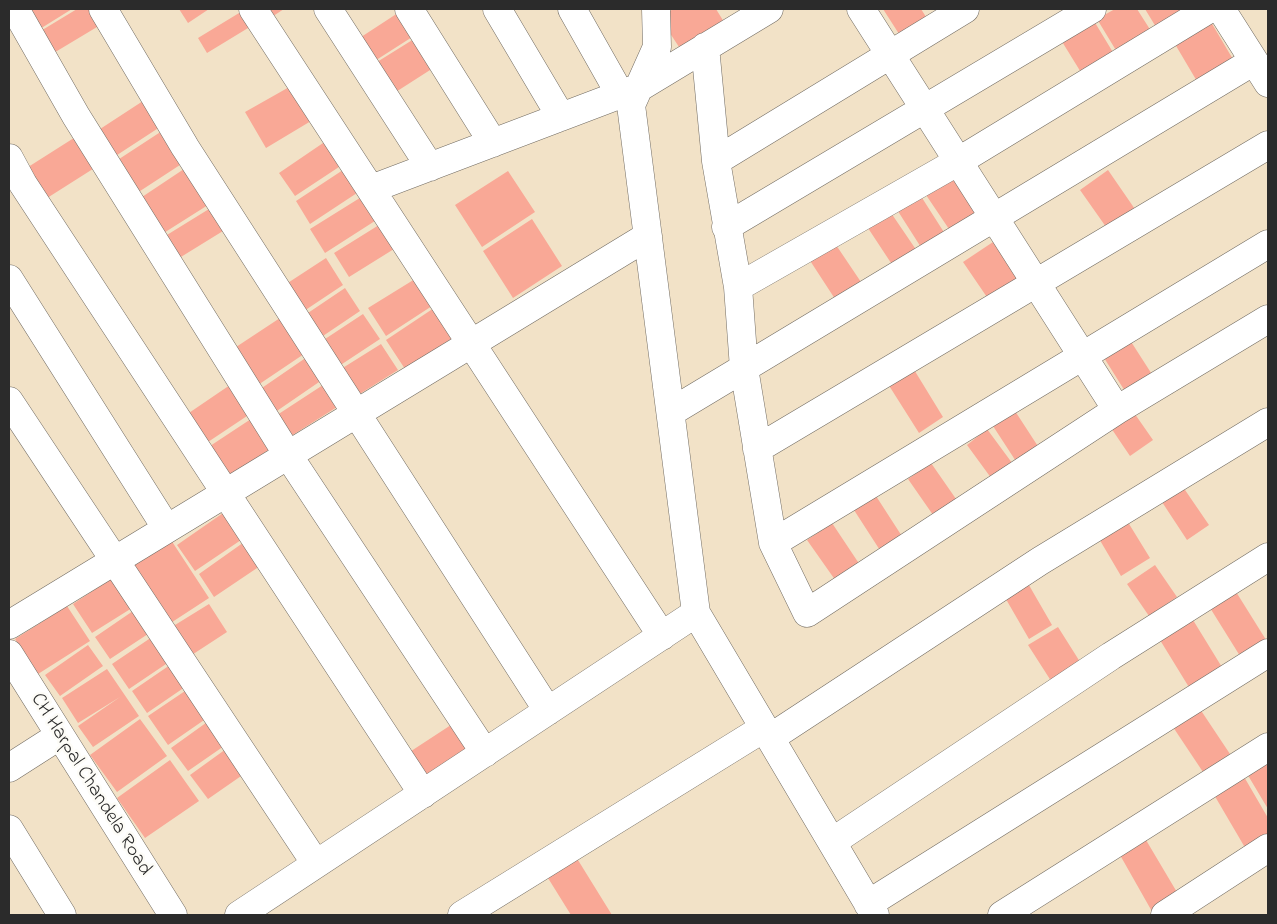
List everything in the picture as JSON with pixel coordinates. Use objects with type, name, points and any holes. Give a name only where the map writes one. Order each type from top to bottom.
[{"type":"street","points":[[15,9],[76,116],[288,455],[485,753]]},
{"type":"street","points":[[103,9],[186,147],[355,414],[548,711]]},
{"type":"street","points":[[253,9],[662,636]]},
{"type":"street","points":[[328,9],[430,167]]},
{"type":"street","points":[[409,9],[493,143]]},
{"type":"street","points":[[497,9],[561,117]]},
{"type":"street","points":[[572,9],[630,90],[696,613],[872,910],[1268,653]]},
{"type":"street","points":[[630,90],[657,47],[656,9]]},
{"type":"street","points":[[371,189],[630,90],[769,9]]},
{"type":"street","points":[[861,9],[1117,410]]},
{"type":"street","points":[[716,161],[965,9]]},
{"type":"street","points":[[726,227],[1092,9]]},
{"type":"street","points":[[671,412],[996,218],[1262,68],[1219,9],[738,287]]},
{"type":"street","points":[[705,47],[716,161],[726,227],[738,287],[744,368],[773,543],[807,613],[1117,410],[1268,319]]},
{"type":"street","points":[[757,449],[1268,145]]},
{"type":"street","points":[[9,158],[23,184],[423,794]]},
{"type":"street","points":[[9,625],[648,236]]},
{"type":"street","points":[[773,543],[1268,244]]},
{"type":"street","points":[[9,279],[167,529]]},
{"type":"street","points":[[9,401],[316,864]]},
{"type":"street","points":[[462,915],[767,733],[1040,561],[1268,422]]},
{"type":"street","points":[[832,842],[1111,656],[1268,557]]},
{"type":"street","points":[[239,915],[696,613]]},
{"type":"street","name":"CH Harpal Chandela Road","points":[[9,654],[173,915]]},
{"type":"street","points":[[9,768],[59,736]]},
{"type":"street","points":[[1002,915],[1268,747]]},
{"type":"street","points":[[9,829],[62,915]]},
{"type":"street","points":[[1165,915],[1268,848]]},
{"type":"building","points":[[21,9],[72,9],[35,32]]},
{"type":"building","points":[[77,9],[93,9],[102,24],[52,54],[39,32]]},
{"type":"building","points":[[179,9],[209,9],[188,23]]},
{"type":"building","points":[[255,9],[284,9],[264,22]]},
{"type":"building","points":[[404,9],[420,32],[370,64],[355,41]]},
{"type":"building","points":[[673,9],[716,9],[724,22],[681,50],[660,18]]},
{"type":"building","points":[[883,9],[921,9],[928,20],[901,37]]},
{"type":"building","points":[[1115,9],[1137,9],[1151,31],[1117,52],[1097,19]]},
{"type":"building","points":[[1145,9],[1197,9],[1159,32]]},
{"type":"building","points":[[244,10],[253,25],[207,53],[198,38]]},
{"type":"building","points":[[1208,17],[1234,61],[1198,83],[1172,39]]},
{"type":"building","points":[[1094,21],[1114,54],[1082,74],[1061,40]]},
{"type":"building","points":[[422,34],[441,63],[388,97],[369,67]]},
{"type":"building","points":[[291,86],[311,121],[266,148],[245,112]]},
{"type":"building","points":[[143,101],[160,127],[114,157],[97,131]]},
{"type":"building","points":[[162,131],[183,163],[134,195],[113,163]]},
{"type":"building","points":[[77,136],[96,167],[44,200],[25,169]]},
{"type":"building","points":[[326,141],[342,165],[295,196],[279,173]]},
{"type":"building","points":[[346,168],[360,191],[310,224],[296,201]]},
{"type":"building","points":[[184,169],[208,205],[159,236],[136,201]]},
{"type":"building","points":[[1108,170],[1139,215],[1111,234],[1080,190]]},
{"type":"building","points":[[508,171],[535,212],[482,247],[455,205]]},
{"type":"building","points":[[949,171],[979,214],[951,232],[922,189]]},
{"type":"building","points":[[917,190],[947,237],[924,252],[894,205]]},
{"type":"building","points":[[363,196],[378,219],[325,253],[310,229]]},
{"type":"building","points":[[887,207],[919,254],[895,269],[864,222]]},
{"type":"building","points":[[209,209],[223,231],[176,260],[162,238]]},
{"type":"building","points":[[532,219],[562,266],[513,298],[483,251]]},
{"type":"building","points":[[379,225],[394,249],[349,277],[334,253]]},
{"type":"building","points":[[832,239],[863,285],[837,302],[807,256]]},
{"type":"building","points":[[993,242],[1023,286],[993,306],[963,262]]},
{"type":"building","points":[[326,258],[343,285],[295,317],[277,290]]},
{"type":"building","points":[[415,279],[432,306],[386,336],[368,308]]},
{"type":"building","points":[[345,288],[360,311],[317,340],[302,317]]},
{"type":"building","points":[[434,308],[454,337],[405,369],[386,340]]},
{"type":"building","points":[[363,314],[380,339],[333,370],[316,345]]},
{"type":"building","points":[[280,318],[304,354],[255,387],[230,351]]},
{"type":"building","points":[[1128,337],[1155,379],[1128,396],[1101,353]]},
{"type":"building","points":[[381,344],[398,370],[350,400],[333,374]]},
{"type":"building","points":[[307,357],[322,380],[271,415],[256,392]]},
{"type":"building","points":[[913,368],[943,417],[919,433],[888,384]]},
{"type":"building","points":[[230,385],[250,414],[202,446],[183,417]]},
{"type":"building","points":[[323,385],[337,407],[288,438],[274,417]]},
{"type":"building","points":[[1130,407],[1153,440],[1130,456],[1107,422]]},
{"type":"building","points":[[1015,411],[1043,454],[1021,469],[993,426]]},
{"type":"building","points":[[254,417],[273,447],[223,480],[204,450]]},
{"type":"building","points":[[987,429],[1018,471],[997,486],[967,445]]},
{"type":"building","points":[[931,463],[963,509],[940,525],[908,479]]},
{"type":"building","points":[[1183,487],[1209,525],[1187,540],[1162,502]]},
{"type":"building","points":[[876,496],[907,544],[885,558],[854,510]]},
{"type":"building","points":[[226,511],[244,538],[195,571],[177,545]]},
{"type":"building","points":[[1126,519],[1150,558],[1121,576],[1098,537]]},
{"type":"building","points":[[832,523],[862,568],[838,584],[807,540]]},
{"type":"building","points":[[171,540],[209,598],[163,628],[126,570]]},
{"type":"building","points":[[247,540],[263,564],[214,597],[199,574]]},
{"type":"building","points":[[1155,565],[1177,597],[1149,616],[1127,584]]},
{"type":"building","points":[[112,578],[132,608],[92,633],[73,604]]},
{"type":"building","points":[[1026,580],[1052,625],[1029,639],[1003,594]]},
{"type":"building","points":[[1233,587],[1268,643],[1245,664],[1207,603]]},
{"type":"building","points":[[209,604],[227,632],[181,662],[162,633]]},
{"type":"building","points":[[67,606],[90,641],[38,674],[15,639]]},
{"type":"building","points":[[133,611],[148,634],[110,659],[95,637]]},
{"type":"building","points":[[1193,620],[1228,677],[1195,697],[1160,640]]},
{"type":"building","points":[[1058,627],[1082,665],[1053,684],[1028,645]]},
{"type":"building","points":[[152,637],[169,662],[129,689],[112,664]]},
{"type":"building","points":[[88,645],[103,666],[60,696],[45,675]]},
{"type":"building","points":[[170,665],[185,687],[147,713],[132,691]]},
{"type":"building","points":[[107,669],[139,716],[93,747],[78,726],[120,697],[78,723],[62,698]]},
{"type":"building","points":[[188,689],[207,718],[168,745],[148,716]]},
{"type":"building","points":[[1196,703],[1230,754],[1203,772],[1169,721]]},
{"type":"building","points":[[140,719],[167,756],[117,792],[90,755]]},
{"type":"building","points":[[210,720],[227,744],[188,771],[171,748]]},
{"type":"building","points":[[454,723],[472,752],[420,786],[402,757]]},
{"type":"building","points":[[226,749],[244,774],[208,799],[190,775]]},
{"type":"building","points":[[1268,758],[1268,809],[1246,772]]},
{"type":"building","points":[[170,760],[199,801],[145,838],[117,798]]},
{"type":"building","points":[[1243,775],[1268,818],[1268,839],[1247,851],[1213,793]]},
{"type":"building","points":[[1146,840],[1181,899],[1154,915],[1120,855]]},
{"type":"building","points":[[573,852],[612,915],[571,915],[543,870]]}]
